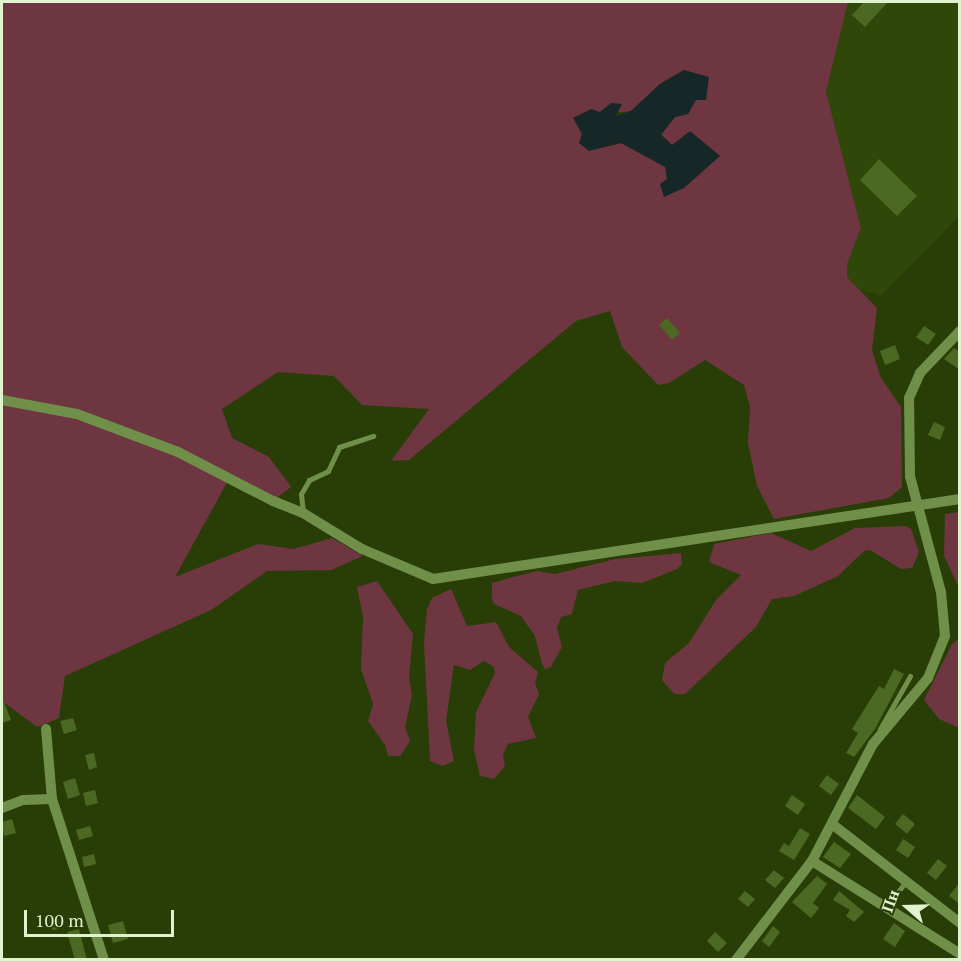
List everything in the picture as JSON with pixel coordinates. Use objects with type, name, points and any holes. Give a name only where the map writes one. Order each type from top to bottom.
[{"type":"street","points":[[736,960],[812,861],[873,744],[928,678],[945,636],[941,592],[916,506],[910,476],[909,398],[920,373],[960,331]]},
{"type":"street","points":[[2,400],[77,414],[178,452],[273,501],[303,513],[362,549],[433,579],[960,499]]},
{"type":"street","points":[[46,729],[52,799],[104,960]]},
{"type":"street","points":[[2,808],[23,800],[52,799]]},
{"type":"street","points":[[832,824],[960,923]]},
{"type":"street","points":[[812,861],[960,954]]},
{"type":"lane","points":[[303,513],[301,494],[309,480],[328,471],[339,447],[373,436]]},
{"type":"lane","points":[[873,744],[910,676]]},
{"type":"lane","points":[[886,907],[907,880]]},
{"type":"shaded area","points":[[2,2],[848,2],[826,92],[861,228],[847,264],[847,277],[877,308],[872,350],[881,378],[901,407],[902,487],[889,498],[774,519],[757,486],[748,443],[750,407],[744,385],[705,360],[669,383],[658,385],[622,347],[610,311],[576,321],[409,460],[391,461],[429,409],[362,405],[334,376],[278,372],[222,409],[232,438],[269,457],[291,487],[273,501],[229,479],[175,577],[258,544],[294,549],[332,538],[363,556],[331,570],[267,571],[211,610],[65,676],[59,718],[37,727],[2,701]],"holes":[[[684,70],[707,91],[706,99],[696,99],[688,114],[675,117],[661,134],[672,145],[684,188],[667,179],[666,167],[621,143],[596,148],[579,143],[582,134],[574,117],[631,111],[660,84]]]},
{"type":"shaded area","points":[[848,2],[959,2],[959,216],[881,296],[856,288],[847,278],[847,264],[861,228],[826,92]]},
{"type":"shaded area","points":[[684,70],[709,77],[706,100],[696,100],[688,114],[675,117],[661,135],[672,145],[690,131],[720,156],[684,188],[664,197],[660,184],[667,179],[665,167],[621,143],[589,151],[579,143],[582,134],[573,118],[591,109],[600,112],[611,103],[622,104],[616,116],[631,111],[660,84]]},
{"type":"shaded area","points":[[960,512],[959,588],[944,556],[945,514]]},
{"type":"shaded area","points":[[906,526],[911,529],[919,552],[912,568],[901,569],[870,550],[864,551],[838,576],[794,596],[772,599],[756,627],[685,694],[674,694],[662,680],[665,663],[689,643],[716,600],[741,575],[709,562],[714,544],[771,533],[811,551],[855,528]]},
{"type":"shaded area","points":[[681,553],[682,564],[677,569],[642,583],[615,581],[578,590],[572,614],[561,617],[557,628],[562,647],[551,667],[545,669],[535,636],[521,616],[494,604],[492,598],[492,583],[538,571],[555,574],[615,559]]},
{"type":"shaded area","points":[[377,581],[413,634],[409,677],[412,695],[405,727],[410,741],[400,756],[388,756],[385,745],[368,721],[373,704],[361,669],[363,617],[357,587]]},
{"type":"shaded area","points":[[451,589],[467,626],[496,622],[509,647],[538,672],[535,683],[539,694],[528,717],[536,738],[508,744],[503,754],[505,766],[494,779],[480,776],[474,750],[476,712],[495,673],[494,667],[484,661],[470,670],[454,665],[446,721],[454,761],[443,766],[430,761],[424,644],[427,609],[432,598]]},
{"type":"shaded area","points":[[959,639],[960,727],[957,727],[939,719],[924,700],[952,644]]},
{"type":"building","points":[[864,2],[888,2],[865,27],[852,15]]},
{"type":"building","points":[[879,159],[917,196],[897,216],[860,180]]},
{"type":"building","points":[[667,318],[680,333],[672,340],[659,325]]},
{"type":"building","points":[[924,326],[936,334],[928,345],[916,337]]},
{"type":"building","points":[[895,345],[900,359],[885,365],[880,351]]},
{"type":"building","points":[[954,348],[960,352],[960,370],[944,359]]},
{"type":"building","points":[[934,422],[945,427],[940,440],[928,435]]},
{"type":"building","points":[[894,669],[904,674],[875,729],[854,757],[846,753],[858,733],[852,729],[879,686],[884,689]]},
{"type":"building","points":[[2,697],[11,720],[2,723]]},
{"type":"building","points":[[73,718],[77,730],[64,734],[60,721]]},
{"type":"building","points":[[94,753],[97,767],[89,770],[85,755]]},
{"type":"building","points":[[827,775],[839,784],[831,795],[819,786]]},
{"type":"building","points":[[75,778],[80,795],[68,799],[63,782]]},
{"type":"building","points":[[95,790],[98,803],[86,806],[83,793]]},
{"type":"building","points":[[792,795],[805,804],[798,815],[785,806]]},
{"type":"building","points":[[857,795],[885,817],[876,829],[848,808]]},
{"type":"building","points":[[903,814],[915,824],[907,834],[895,824]]},
{"type":"building","points":[[12,819],[16,833],[4,836],[2,822]]},
{"type":"building","points":[[90,826],[93,836],[79,840],[76,830]]},
{"type":"building","points":[[800,828],[810,834],[794,860],[779,851],[784,843],[789,846]]},
{"type":"building","points":[[903,839],[915,847],[908,858],[896,850]]},
{"type":"building","points":[[834,842],[851,854],[840,868],[823,857]]},
{"type":"building","points":[[94,854],[96,864],[84,867],[82,857]]},
{"type":"building","points":[[938,859],[947,866],[936,880],[927,873]]},
{"type":"building","points":[[774,870],[784,878],[775,888],[765,880]]},
{"type":"building","points":[[817,876],[827,884],[813,903],[819,908],[811,918],[792,902]]},
{"type":"building","points":[[960,882],[960,904],[949,896]]},
{"type":"building","points":[[745,891],[755,899],[748,907],[738,899]]},
{"type":"building","points":[[839,891],[864,912],[854,922],[846,916],[850,910],[833,900]]},
{"type":"building","points":[[58,914],[60,929],[52,930],[50,916]]},
{"type":"building","points":[[123,921],[128,939],[113,943],[108,925]]},
{"type":"building","points":[[894,923],[905,931],[895,947],[883,939]]},
{"type":"building","points":[[773,926],[780,932],[769,947],[762,941]]},
{"type":"building","points":[[79,929],[87,960],[75,960],[67,932]]},
{"type":"building","points":[[715,932],[727,943],[718,952],[707,941]]}]
